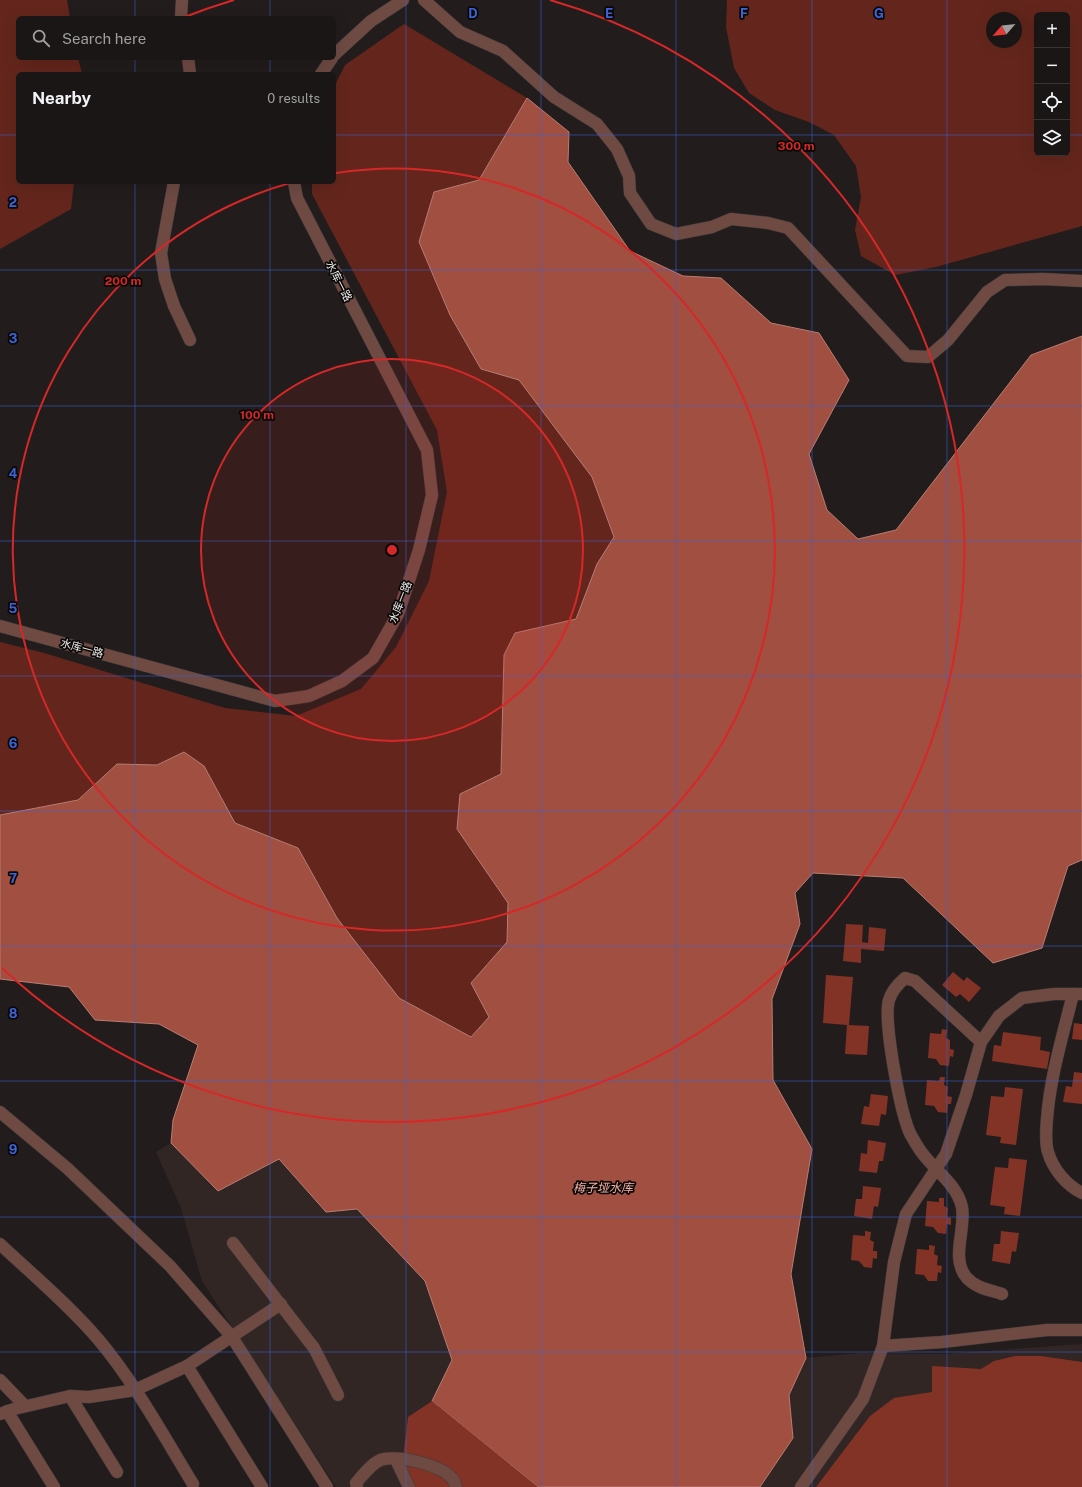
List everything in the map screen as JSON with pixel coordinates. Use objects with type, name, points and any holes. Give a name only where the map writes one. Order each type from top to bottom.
[{"type":"street","points":[[181,16],[182,0]]},
{"type":"street","points":[[336,53],[371,21],[403,0]]},
{"type":"street","points":[[424,0],[460,32],[503,51],[554,97],[597,124],[617,150],[629,176],[630,193],[651,224],[676,234],[712,227],[731,219],[768,223],[788,228],[907,356],[928,357],[948,340],[987,292],[1005,280],[1043,279],[1082,282]]},
{"type":"street","points":[[188,60],[190,72]]},
{"type":"street","points":[[322,72],[331,60]]},
{"type":"street","points":[[174,184],[161,253],[165,279],[174,306],[190,340]]},
{"type":"street","name":"水库一路","points":[[0,626],[275,701],[309,696],[342,681],[373,658],[398,614],[419,550],[432,495],[427,450],[297,198],[294,184]]},
{"type":"street","points":[[981,1042],[915,981],[905,978],[895,987],[889,1000],[888,1015],[900,1097],[909,1130],[919,1149],[954,1189],[962,1207],[959,1262],[966,1278],[978,1287],[1002,1294]]},
{"type":"street","points":[[801,1487],[862,1399],[883,1346],[894,1262],[906,1214],[946,1154],[966,1095],[981,1042],[999,1016],[1022,998],[1054,994],[1077,994],[1049,1094],[1046,1133],[1048,1151],[1054,1167],[1073,1189],[1082,1193]]},
{"type":"street","points":[[0,1112],[67,1168],[170,1266],[232,1337],[327,1487]]},
{"type":"street","points":[[233,1243],[314,1348],[338,1395]]},
{"type":"street","points":[[0,1244],[74,1313],[99,1340],[135,1390],[193,1484]]},
{"type":"street","points":[[54,1487],[4,1413],[25,1406],[70,1396],[89,1396],[135,1390],[187,1366],[281,1304]]},
{"type":"street","points":[[883,1346],[942,1342],[1047,1330],[1082,1330]]},
{"type":"street","points":[[187,1366],[262,1487]]},
{"type":"street","points":[[0,1380],[25,1406]]},
{"type":"street","points":[[70,1396],[117,1472]]},
{"type":"street","points":[[357,1487],[356,1484],[370,1468],[384,1459],[416,1460],[442,1471],[452,1479],[456,1487]]},
{"type":"street","points":[[396,1460],[409,1487]]},
{"type":"shaded area","points":[[0,0],[67,0],[70,16],[16,16],[16,60],[78,60],[82,72],[16,72],[16,184],[74,184],[71,209],[0,249]]},
{"type":"shaded area","points":[[727,0],[1082,0],[1082,226],[936,267],[895,275],[861,256],[855,230],[861,197],[856,166],[834,135],[809,122],[775,110],[749,93],[734,68],[726,27]]},
{"type":"shaded area","points":[[404,24],[527,98],[479,180],[434,192],[419,242],[450,315],[481,369],[519,380],[592,477],[614,537],[597,564],[576,619],[515,633],[504,655],[501,774],[457,829],[508,903],[507,942],[471,983],[489,1017],[471,1037],[399,998],[337,918],[298,848],[235,823],[204,766],[184,752],[157,765],[117,764],[78,800],[0,815],[0,642],[44,653],[225,708],[296,716],[361,689],[396,647],[429,581],[447,492],[437,430],[312,194],[312,184],[336,184],[336,83],[345,65]]},
{"type":"shaded area","points":[[171,1143],[218,1191],[279,1159],[326,1212],[357,1209],[425,1281],[452,1360],[432,1401],[408,1417],[403,1458],[407,1487],[336,1487],[202,1281],[181,1208],[156,1152]]},
{"type":"shaded area","points":[[1082,1344],[1082,1487],[760,1487],[793,1438],[789,1395],[806,1358],[860,1353],[944,1354]]},
{"type":"water","name":"梅子垭水库","points":[[527,98],[569,132],[568,162],[630,251],[683,276],[721,278],[771,323],[819,333],[849,380],[809,454],[827,510],[858,539],[896,530],[1031,355],[1082,336],[1082,860],[1068,866],[1042,948],[993,963],[903,878],[813,873],[795,893],[800,924],[772,999],[773,1080],[812,1149],[791,1274],[806,1358],[789,1395],[793,1438],[760,1487],[538,1487],[432,1401],[452,1360],[425,1281],[357,1209],[326,1212],[279,1159],[218,1191],[171,1143],[173,1120],[198,1045],[159,1024],[95,1020],[69,987],[0,979],[0,815],[78,800],[117,764],[157,765],[184,752],[204,766],[235,823],[298,848],[337,918],[399,998],[471,1037],[489,1017],[471,983],[507,942],[508,903],[457,829],[460,794],[501,774],[504,655],[515,633],[576,619],[597,564],[614,537],[592,477],[519,380],[481,369],[450,315],[419,242],[434,192],[479,180]]},
{"type":"building","points":[[846,924],[863,925],[862,942],[868,943],[869,927],[886,929],[884,951],[861,949],[861,963],[843,961]]},
{"type":"building","points":[[953,972],[964,981],[967,977],[981,988],[969,1002],[960,994],[956,997],[942,985]]},
{"type":"building","points":[[826,975],[853,977],[849,1025],[869,1026],[867,1055],[845,1054],[847,1025],[823,1023]]},
{"type":"building","points":[[1074,1023],[1082,1024],[1082,1040],[1072,1039]]},
{"type":"building","points":[[942,1029],[947,1030],[946,1038],[950,1040],[950,1049],[954,1050],[953,1057],[950,1056],[949,1066],[940,1065],[936,1059],[928,1058],[930,1033],[941,1034]]},
{"type":"building","points":[[1003,1032],[1041,1037],[1040,1050],[1050,1052],[1047,1069],[992,1061],[994,1045],[1001,1046]]},
{"type":"building","points":[[1074,1072],[1082,1073],[1082,1104],[1063,1102],[1066,1086],[1072,1087]]},
{"type":"building","points":[[940,1077],[945,1077],[944,1085],[948,1087],[947,1096],[952,1097],[951,1104],[948,1104],[947,1113],[938,1112],[934,1106],[925,1105],[927,1080],[939,1081]]},
{"type":"building","points":[[1005,1087],[1023,1089],[1016,1145],[1000,1143],[1001,1137],[986,1135],[991,1096],[1004,1097]]},
{"type":"building","points":[[871,1094],[888,1096],[886,1115],[881,1114],[879,1126],[861,1124],[864,1106],[869,1107]]},
{"type":"building","points":[[868,1140],[886,1143],[883,1161],[879,1161],[877,1173],[859,1171],[861,1153],[867,1154]]},
{"type":"building","points":[[1009,1158],[1027,1160],[1020,1216],[1004,1214],[1005,1207],[990,1205],[995,1167],[1008,1168]]},
{"type":"building","points":[[863,1186],[881,1188],[878,1207],[874,1206],[872,1219],[854,1216],[856,1199],[862,1199]]},
{"type":"building","points":[[939,1198],[944,1198],[944,1206],[948,1208],[947,1217],[951,1218],[951,1225],[947,1224],[946,1234],[938,1233],[933,1227],[925,1226],[927,1201],[939,1202]]},
{"type":"building","points":[[865,1231],[871,1232],[870,1240],[874,1242],[873,1251],[877,1251],[877,1259],[873,1258],[872,1268],[864,1267],[859,1261],[851,1260],[853,1235],[865,1236]]},
{"type":"building","points":[[1001,1231],[1019,1233],[1016,1252],[1012,1251],[1010,1264],[992,1261],[994,1244],[1000,1244]]},
{"type":"building","points":[[929,1245],[935,1246],[934,1254],[938,1256],[937,1265],[942,1266],[941,1273],[938,1272],[937,1281],[928,1281],[924,1275],[915,1274],[917,1249],[929,1250]]},
{"type":"building","points":[[1015,1356],[1041,1356],[1082,1362],[1082,1487],[816,1487],[870,1416],[894,1398],[932,1392],[932,1366],[981,1369],[994,1361]]},
{"type":"building","points":[[432,1401],[538,1487],[407,1487],[403,1458],[408,1417]]}]
